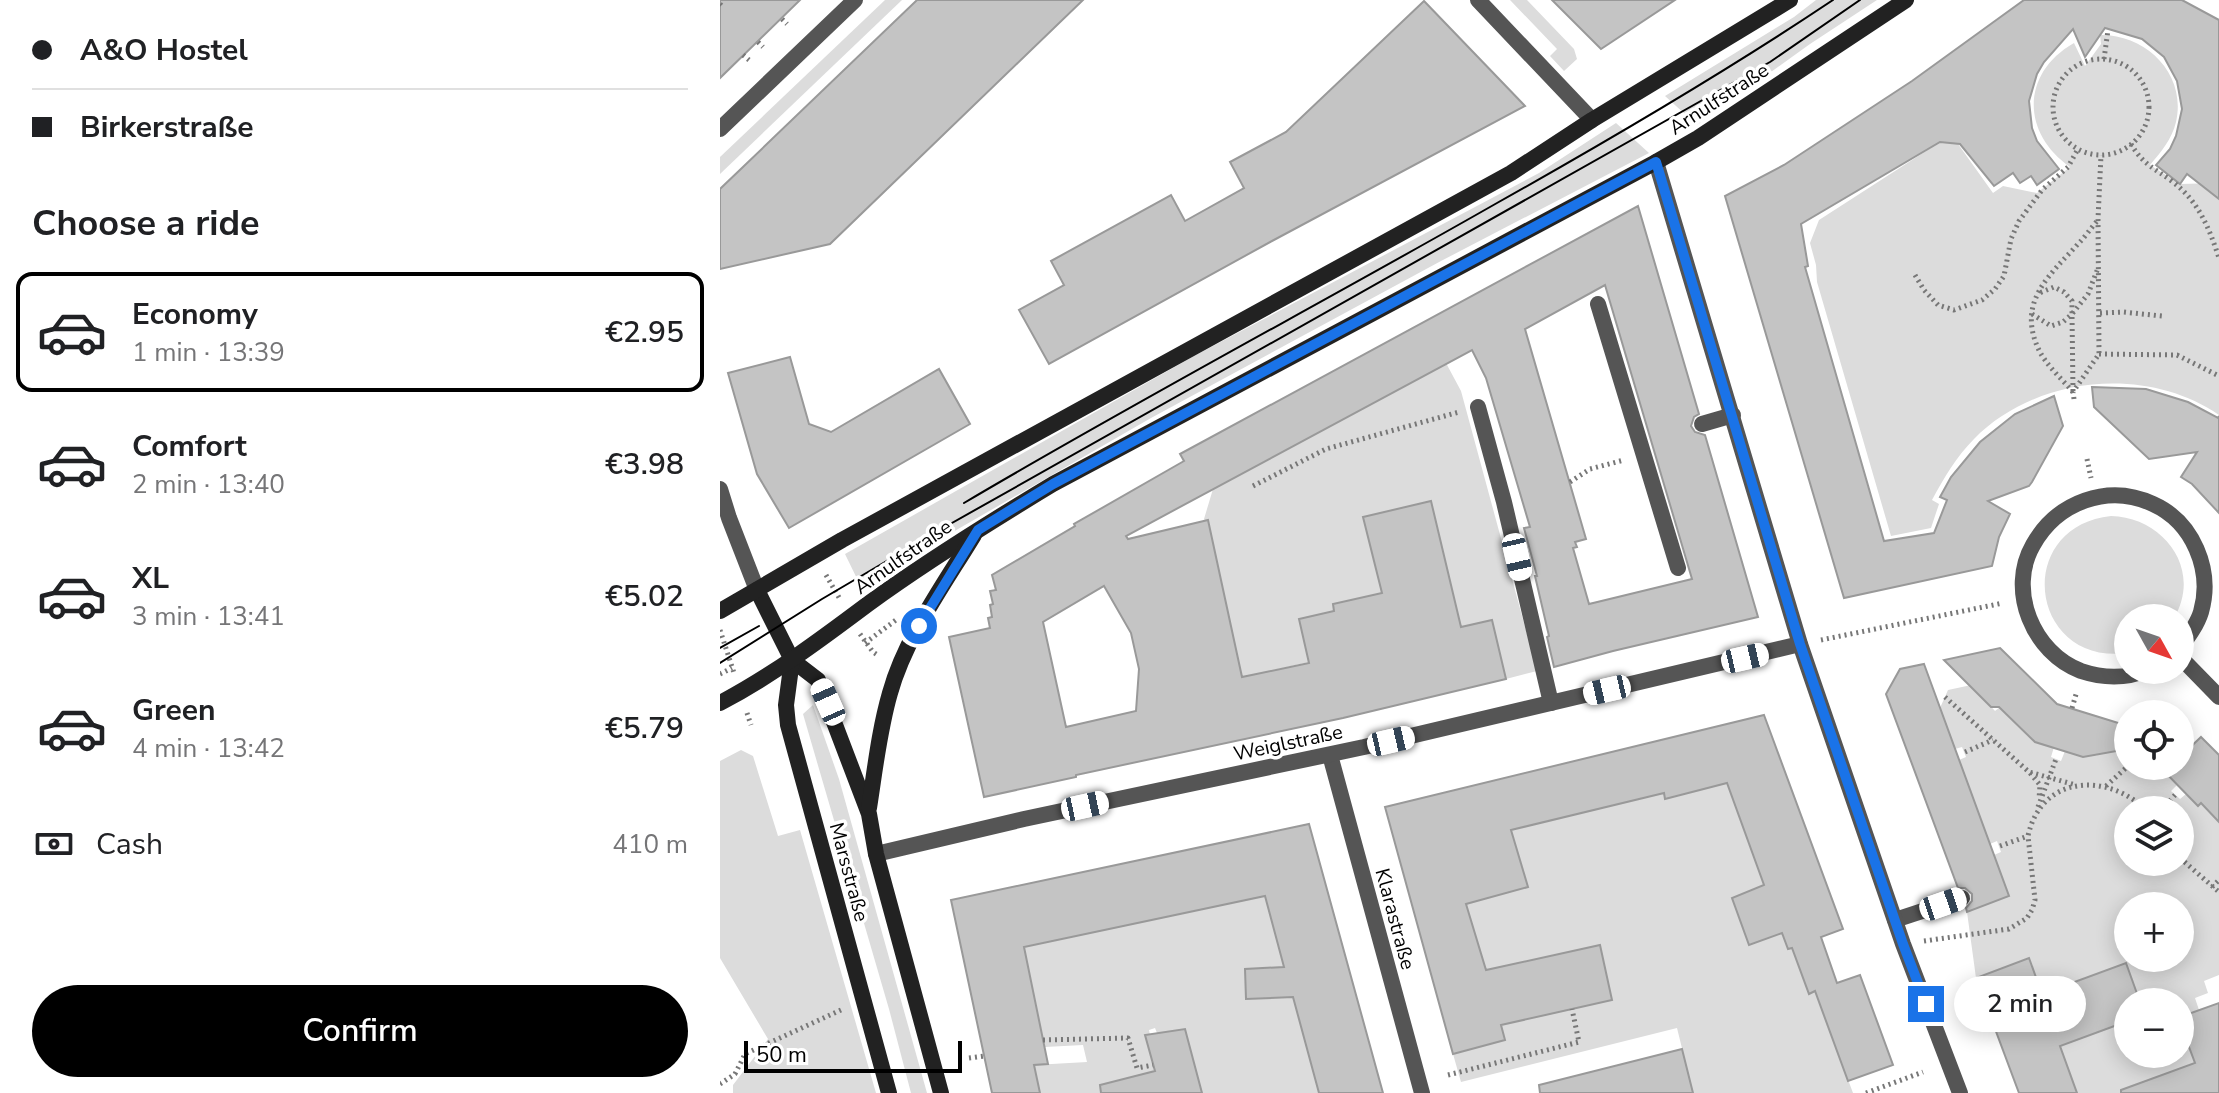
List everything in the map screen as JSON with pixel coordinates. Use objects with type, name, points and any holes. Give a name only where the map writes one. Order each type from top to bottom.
[{"type":"main road","name":"Arnulfstraße","points":[[720,611],[1511,173],[1790,0]]},
{"type":"main road","name":"Arnulfstraße","points":[[720,703],[792,660],[978,530],[1053,484],[1656,162],[1698,138],[1906,0]]},
{"type":"main road","name":"Marsstraße","points":[[869,814],[877,750],[890,690],[919,626],[978,530]]},
{"type":"main road","name":"Marsstraße","points":[[757,590],[792,660],[818,680],[869,814],[876,854],[941,1093]]},
{"type":"main road","name":"Marsstraße","points":[[792,660],[786,705],[788,725],[889,1093]]},
{"type":"street","points":[[720,129],[855,0]]},
{"type":"street","points":[[1478,0],[1592,120]]},
{"type":"street","points":[[1656,162],[1800,644],[1903,944],[1960,1093]]},
{"type":"street","points":[[1598,304],[1678,568]]},
{"type":"street","points":[[1478,407],[1504,502],[1551,703]]},
{"type":"street","points":[[1702,424],[1733,415]]},
{"type":"street","points":[[720,489],[757,590]]},
{"type":"street","points":[[2114,677],[2072,667],[2054,655],[2031,624],[2024,599],[2024,571],[2032,546],[2049,522],[2071,506],[2095,497],[2119,495],[2143,499],[2174,517],[2189,534],[2204,570],[2201,612],[2194,628]]},
{"type":"street","name":"Weiglstraße","points":[[876,854],[1024,819],[1330,755],[1800,644]]},
{"type":"street","points":[[2194,671],[2219,697]]},
{"type":"street","name":"Klarastraße","points":[[1330,755],[1422,1093]]},
{"type":"street","points":[[1895,920],[1962,898]]},
{"type":"path","points":[[2104,59],[2108,30]]},
{"type":"path","points":[[743,55],[749,60]]},
{"type":"path","points":[[2104,59],[2128,67],[2137,76],[2149,98],[2149,111],[2146,124],[2131,144],[2117,153],[2101,155],[2078,149],[2065,139],[2053,110],[2055,94],[2062,80],[2074,68],[2088,61],[2104,59]]},
{"type":"path","points":[[2131,144],[2144,162],[2175,183],[2194,203],[2208,225],[2219,258]]},
{"type":"path","points":[[1915,275],[1938,305],[1954,310],[1982,300],[2004,276],[2011,239],[2019,221],[2042,190],[2068,167],[2078,149]]},
{"type":"path","points":[[2074,395],[2099,354],[2101,155]]},
{"type":"path","points":[[2074,395],[2038,349],[2031,313],[2034,296],[2098,219]]},
{"type":"path","points":[[2031,313],[2051,326],[2063,322],[2088,294],[2100,264]]},
{"type":"path","points":[[2034,296],[2054,287],[2072,301],[2074,395]]},
{"type":"path","points":[[2100,313],[2162,316]]},
{"type":"path","points":[[2099,354],[2177,355],[2219,376]]},
{"type":"path","points":[[1253,486],[1326,449],[1478,407]]},
{"type":"path","points":[[1570,482],[1590,469],[1644,455]]},
{"type":"path","points":[[815,556],[865,643]]},
{"type":"path","points":[[1800,644],[2024,599]]},
{"type":"path","points":[[720,674],[732,667]]},
{"type":"path","points":[[1945,697],[2040,785],[2036,812]]},
{"type":"path","points":[[1965,752],[1993,740]]},
{"type":"path","points":[[1903,944],[2009,929],[2027,918],[2035,900],[2028,836],[2056,759]]},
{"type":"path","points":[[2029,772],[2077,785],[2105,787],[2129,796]]},
{"type":"path","points":[[2105,787],[2114,779]]},
{"type":"path","points":[[2036,812],[2055,794],[2077,785]]},
{"type":"path","points":[[2000,846],[2028,836]]},
{"type":"path","points":[[2194,871],[2219,892]]},
{"type":"path","points":[[2212,887],[2219,880]]},
{"type":"path","points":[[1448,1075],[1579,1042],[1572,1009]]},
{"type":"path","points":[[720,1084],[735,1074],[745,1054],[841,1010]]},
{"type":"path","points":[[1043,1040],[1128,1038],[1137,1068],[1153,1065]]},
{"type":"path","points":[[969,1058],[984,1056]]},
{"type":"path","points":[[1866,1093],[1923,1072]]},
{"type":"shaded area","points":[[885,0],[902,0],[720,174],[720,157]]},
{"type":"shaded area","points":[[1510,0],[1527,0],[1574,49],[1577,59],[1564,71],[1550,56],[1557,49]]},
{"type":"shaded area","points":[[1816,0],[1877,0],[1697,125],[1665,96],[1794,17]]},
{"type":"shaded area","points":[[2100,35],[2117,36],[2147,49],[2169,73],[2175,88],[2178,104],[2176,122],[2166,145],[2150,165],[2180,184],[2219,183],[2219,415],[2190,399],[2159,389],[2126,384],[2092,385],[2060,391],[2028,402],[1999,418],[1962,453],[1932,500],[1939,504],[1931,528],[1891,536],[1817,282],[1810,243],[1819,220],[1940,142],[1958,144],[1993,193],[2003,186],[2037,193],[2070,167],[2042,138],[2034,104],[2037,86],[2044,70],[2074,43],[2085,66],[2101,44]]},
{"type":"shaded area","points":[[1616,123],[1649,153],[1151,418],[932,544],[863,591],[845,554],[1194,356],[1539,173]]},
{"type":"shaded area","points":[[1446,363],[1461,391],[1537,671],[1506,679],[1492,620],[1461,627],[1431,501],[1363,518],[1394,643],[1242,677],[1210,528],[1204,519],[1213,489]]},
{"type":"shaded area","points":[[2111,516],[2147,525],[2173,549],[2181,564],[2184,582],[2180,604],[2114,604],[2114,652],[2095,651],[2070,639],[2053,618],[2045,594],[2047,568],[2058,544],[2079,526]]},
{"type":"shaded area","points":[[1976,684],[1995,711],[2000,707],[2054,747],[2051,757],[2061,761],[2065,751],[2083,757],[2114,751],[2114,780],[2172,780],[2177,785],[2171,791],[2177,796],[2114,796],[2114,876],[2194,876],[2194,802],[2198,806],[2201,803],[2219,822],[2219,975],[2204,981],[2208,993],[2195,998],[2199,1010],[2194,1012],[2194,988],[2135,988],[2129,972],[2194,972],[2194,892],[2114,892],[2114,967],[2042,994],[2029,959],[1976,978],[1967,912],[2009,896],[1994,855],[2001,852],[1997,841],[1990,844],[1959,760],[1966,757],[1962,747],[1955,749],[1940,708],[1948,690]]},
{"type":"shaded area","points":[[813,705],[839,779],[927,1093],[911,1093],[803,714]]},
{"type":"shaded area","points":[[741,750],[753,756],[778,836],[800,830],[876,1093],[733,1093],[733,1085],[768,1039],[720,958],[720,761]]},
{"type":"shaded area","points":[[1727,783],[1764,885],[1732,898],[1749,944],[1782,933],[1788,949],[1792,948],[1809,993],[1815,991],[1853,1093],[1693,1093],[1677,1028],[1461,1082],[1453,1054],[1505,1040],[1500,1018],[1512,1022],[1612,1000],[1599,945],[1486,970],[1466,904],[1528,886],[1518,855],[1449,845],[1664,793],[1666,798]]},
{"type":"shaded area","points":[[1265,896],[1284,967],[1245,969],[1246,998],[1293,997],[1319,1093],[1202,1093],[1185,1029],[1157,1033],[1155,1028],[1145,1036],[1155,1071],[1140,1075],[1145,1093],[1040,1093],[1034,1065],[1087,1062],[1083,1045],[1045,1047],[1024,947]]},
{"type":"shaded area","points":[[2114,1026],[2114,1068],[2182,1068],[2152,1079],[2157,1093],[2077,1093],[2060,1046]]},
{"type":"building","points":[[720,0],[800,0],[720,78]]},
{"type":"building","points":[[917,0],[1083,0],[830,244],[720,269],[720,189]]},
{"type":"building","points":[[1552,0],[1675,0],[1601,49]]},
{"type":"building","points":[[2024,0],[2182,0],[2219,20],[2219,199],[2187,174],[2180,184],[2156,165],[2170,149],[2182,109],[2177,81],[2164,57],[2142,39],[2105,28],[2085,57],[2073,29],[2044,62],[2029,101],[2037,141],[2059,169],[2037,185],[2031,176],[2020,183],[2013,173],[1994,186],[1960,144],[1940,142],[1801,224],[1808,266],[1805,267],[1884,541],[1934,533],[1947,500],[1940,497],[1951,477],[1980,442],[2015,414],[2054,396],[2063,426],[2029,486],[1988,501],[2010,514],[1999,537],[1992,566],[1844,598],[1725,196],[1784,165],[1912,81]]},
{"type":"building","points":[[1424,1],[1525,106],[1049,364],[1019,310],[1064,285],[1051,261],[1171,195],[1185,221],[1244,188],[1230,162],[1286,132]]},
{"type":"building","points":[[1638,206],[1699,414],[1694,417],[1691,426],[1695,432],[1705,435],[1758,617],[1554,667],[1537,576],[1524,528],[1530,527],[1486,378],[1472,350],[1126,536],[1128,539],[1208,520],[1242,677],[1309,663],[1299,619],[1334,611],[1333,604],[1382,593],[1363,517],[1431,501],[1461,627],[1492,620],[1506,679],[984,797],[949,637],[990,628],[988,618],[992,617],[990,605],[993,604],[990,591],[996,590],[992,575],[1184,461],[1180,454]],"holes":[[[1605,285],[1692,579],[1589,604],[1573,548],[1577,547],[1575,542],[1586,539],[1525,329]],[[1104,586],[1131,633],[1139,669],[1136,711],[1066,727],[1043,622]]]},
{"type":"building","points":[[790,357],[809,424],[831,432],[939,369],[970,424],[789,528],[757,474],[728,373]]},
{"type":"building","points":[[2092,387],[2146,389],[2219,416],[2219,513],[2192,484],[2181,477],[2197,452],[2149,459],[2094,407]]},
{"type":"building","points":[[2000,648],[2057,704],[2114,722],[2114,751],[2083,757],[2035,742],[1999,707],[1991,707],[1944,660]]},
{"type":"building","points":[[1924,664],[2009,896],[1967,912],[1972,894],[1965,888],[1958,888],[1886,694],[1900,669]]},
{"type":"building","points":[[1764,715],[1843,929],[1821,937],[1837,983],[1860,975],[1893,1065],[1848,1081],[1815,991],[1809,994],[1792,948],[1788,949],[1782,933],[1749,945],[1732,898],[1764,885],[1727,783],[1665,799],[1664,793],[1511,830],[1528,887],[1466,904],[1486,970],[1600,945],[1612,1000],[1501,1025],[1505,1040],[1453,1054],[1385,807]]},
{"type":"building","points":[[2201,737],[2219,755],[2219,822],[2201,803],[2198,806],[2194,802],[2194,796],[2188,796],[2173,780],[2194,780],[2194,744]]},
{"type":"building","points":[[1309,824],[1383,1093],[1319,1093],[1293,997],[1246,999],[1245,969],[1284,967],[1265,896],[1024,947],[1048,1064],[1034,1065],[1040,1093],[992,1093],[951,900]]},
{"type":"building","points":[[2029,958],[2042,994],[2114,967],[2114,972],[2129,972],[2135,988],[2114,988],[2114,1026],[2060,1046],[2077,1093],[2019,1093],[1976,978]]},
{"type":"building","points":[[2219,1003],[2219,1093],[2121,1093],[2121,1090],[2181,1068],[2194,1068],[2194,1012]]},
{"type":"building","points":[[1185,1029],[1202,1093],[1101,1093],[1100,1085],[1155,1071],[1145,1035]]},
{"type":"building","points":[[1682,1049],[1693,1093],[1540,1093],[1539,1085]]},
{"type":"tram line","points":[[964,503],[1582,155],[1833,0]]},
{"type":"tram line","points":[[720,663],[936,532],[1770,62],[1860,0]]},
{"type":"tram line","points":[[720,648],[759,626]]},
{"type":"route","points":[[919,626],[978,530],[1053,484],[1656,162],[1800,644],[1926,1004]]}]
